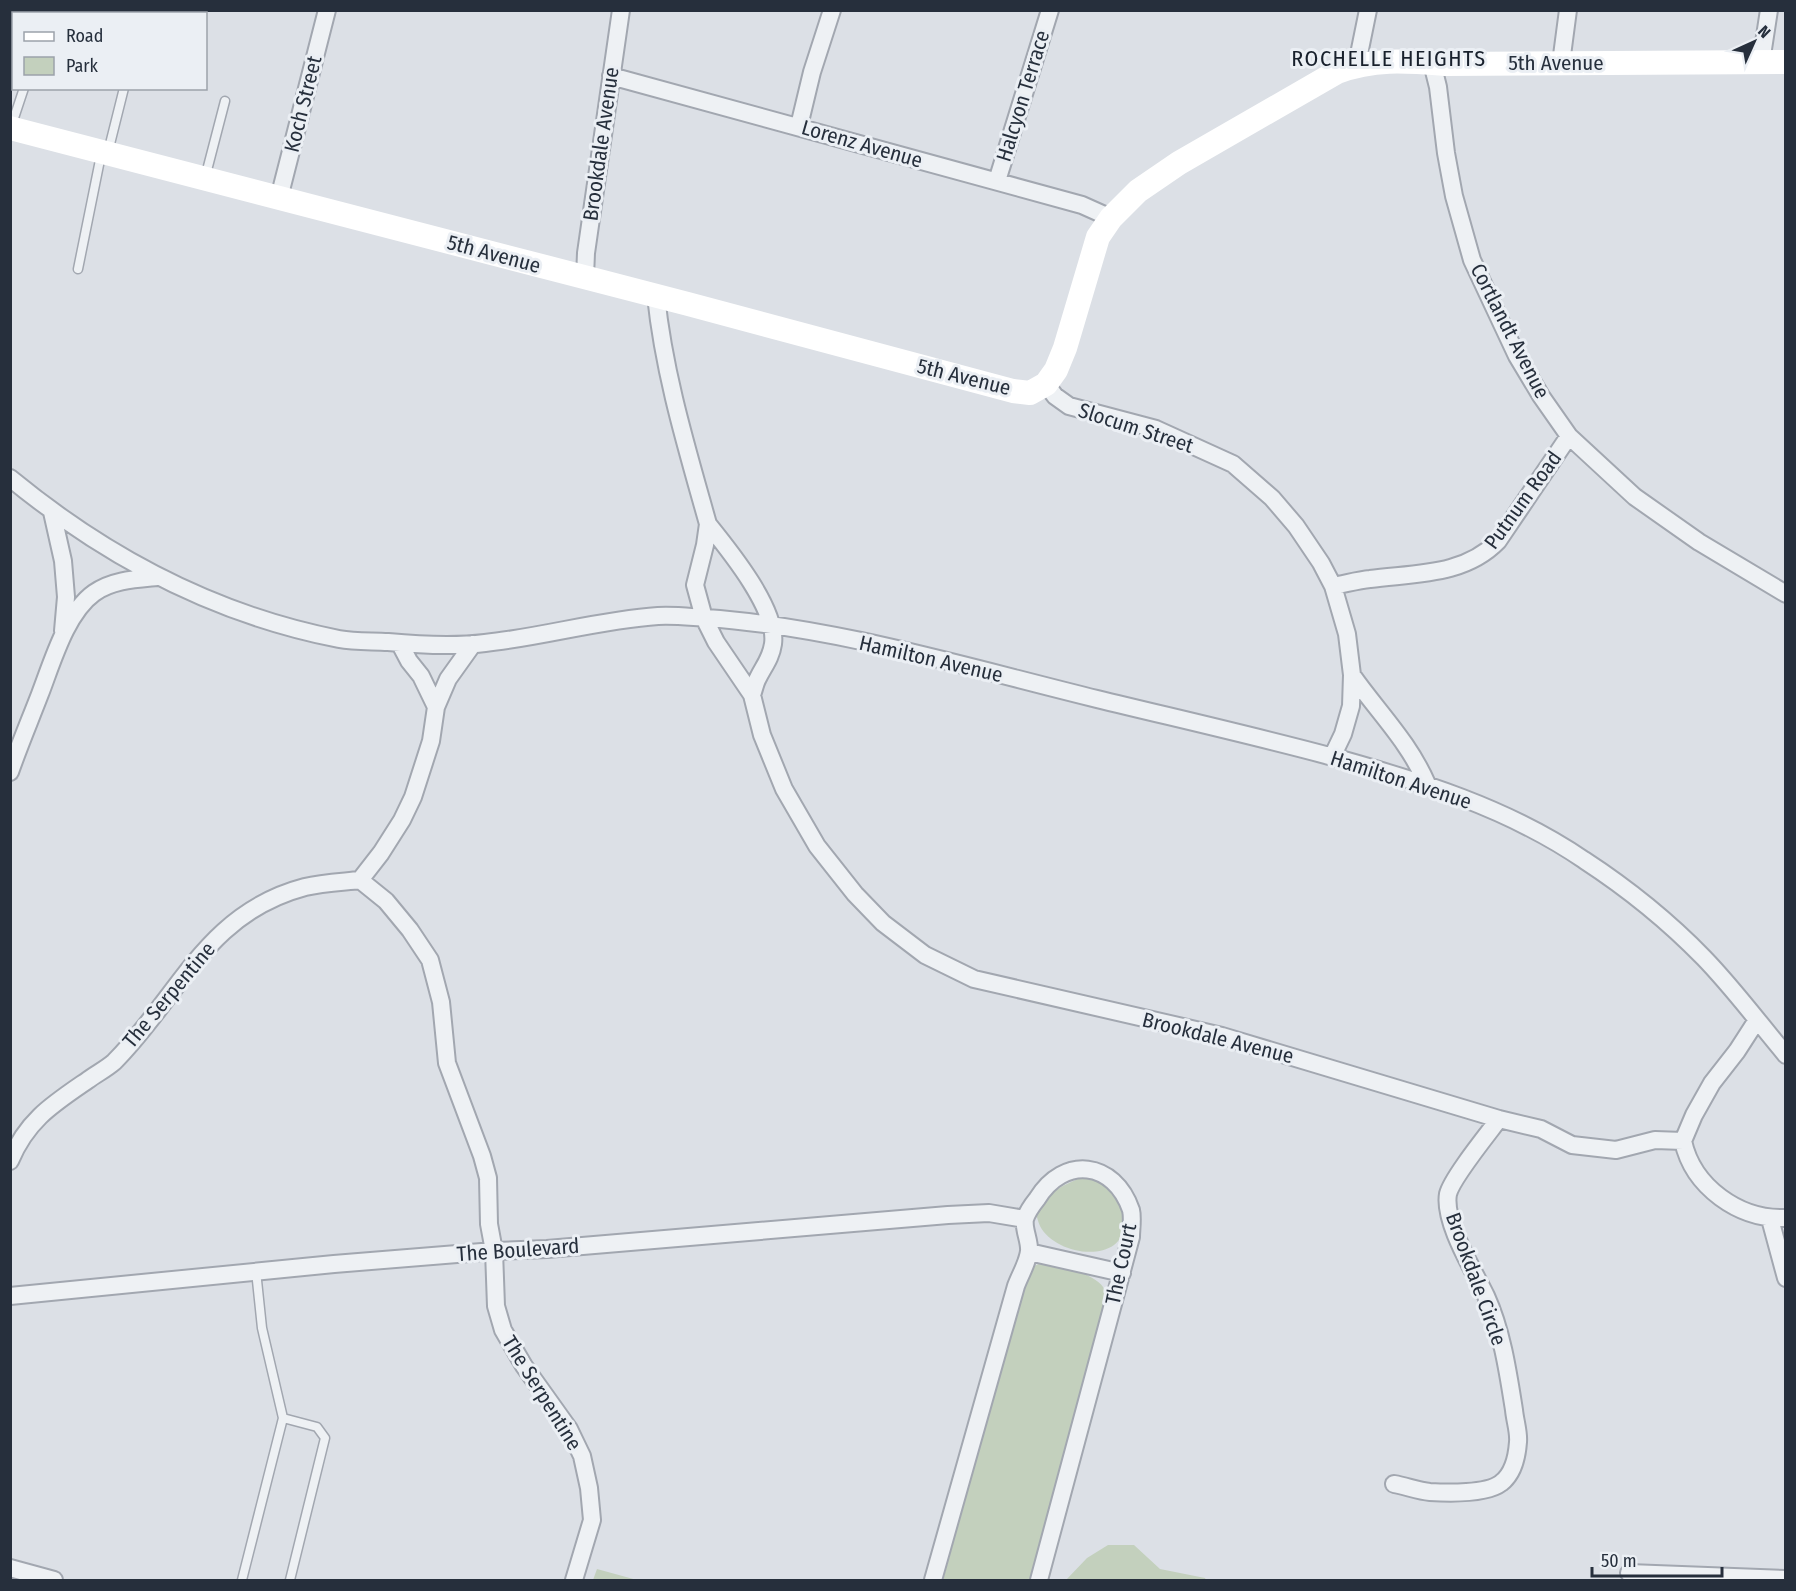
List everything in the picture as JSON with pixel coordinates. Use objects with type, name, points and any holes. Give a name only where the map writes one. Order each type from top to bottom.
[{"type":"street","name":"Koch Street","points":[[279,198],[327,10]]},
{"type":"street","name":"Brookdale Avenue","points":[[585,277],[585,253],[621,10]]},
{"type":"street","points":[[799,126],[812,72],[832,10]]},
{"type":"street","name":"Halcyon Terrace","points":[[997,181],[1050,10]]},
{"type":"street","points":[[1357,64],[1368,10]]},
{"type":"street","points":[[1561,63],[1568,10]]},
{"type":"street","points":[[1761,63],[1769,10]]},
{"type":"street","name":"5th Avenue","points":[[11,128],[1014,391],[1030,393],[1046,384],[1056,370],[1065,348],[1098,237],[1111,218],[1138,190],[1179,163],[1312,86],[1357,64],[1371,62],[1785,62]]},
{"type":"street","name":"Cortlandt Avenue","points":[[1432,63],[1438,87],[1454,196],[1472,261],[1517,356],[1541,396],[1569,436],[1635,497],[1699,542],[1785,594]]},
{"type":"street","name":"Lorenz Avenue","points":[[611,76],[1082,205],[1111,218]]},
{"type":"street","name":"Brookdale Avenue","points":[[656,296],[659,326],[672,395],[708,524],[756,590],[773,624]]},
{"type":"street","name":"Slocum Street","points":[[1046,384],[1055,396],[1069,406],[1156,429],[1233,464],[1272,498],[1296,526],[1321,563],[1333,586],[1347,634],[1352,675],[1351,706],[1343,734],[1332,757]]},
{"type":"street","name":"Putnum Road","points":[[1333,586],[1368,579],[1429,574],[1461,566],[1486,554],[1498,541],[1569,436]]},
{"type":"street","name":"Hamilton Avenue","points":[[10,478],[52,512],[108,549],[157,577],[204,598],[254,616],[343,640],[427,646],[473,644],[650,617],[704,618],[773,624],[911,653],[1332,757],[1427,784],[1502,815],[1583,858],[1669,925],[1705,959],[1785,1056]]},
{"type":"street","points":[[52,512],[63,561],[66,597],[62,638]]},
{"type":"street","name":"Brookdale Avenue","points":[[708,524],[695,585],[704,618],[716,642],[752,696],[762,735],[784,789],[817,846],[855,894],[883,923],[925,955],[974,979],[1222,1036],[1499,1119],[1541,1129],[1572,1145],[1616,1150],[1655,1140],[1683,1141]]},
{"type":"street","points":[[10,772],[62,638],[76,614],[93,594],[118,582],[157,577]]},
{"type":"street","points":[[752,696],[758,678],[770,658],[774,642],[773,624]]},
{"type":"street","points":[[400,644],[409,661],[421,676],[436,707]]},
{"type":"street","points":[[360,880],[381,854],[406,812],[431,741],[436,707],[448,679],[473,644]]},
{"type":"street","name":"Slocum Street","points":[[1352,675],[1418,761],[1427,784]]},
{"type":"street","name":"The Serpentine","points":[[10,1161],[31,1124],[48,1108],[112,1063],[213,940],[251,910],[272,899],[306,887],[360,880],[386,901],[410,930],[430,960],[441,1002],[447,1063],[488,1178],[489,1224],[494,1251],[496,1306],[503,1330],[524,1365],[569,1429],[582,1456],[590,1488],[592,1520],[574,1581]]},
{"type":"street","points":[[1757,1020],[1712,1083],[1683,1141],[1686,1157],[1700,1178],[1724,1202],[1778,1219],[1785,1278]]},
{"type":"street","name":"Brookdale Circle","points":[[1394,1484],[1429,1492],[1478,1491],[1500,1484],[1511,1472],[1516,1457],[1518,1440],[1508,1372],[1498,1334],[1487,1298],[1459,1244],[1448,1208],[1449,1194],[1454,1180],[1499,1119]]},
{"type":"street","name":"The Court","points":[[1025,1220],[1038,1196],[1064,1173],[1084,1168],[1103,1172],[1120,1189],[1132,1212],[1131,1237],[1122,1273],[1039,1581]]},
{"type":"street","name":"The Boulevard","points":[[10,1296],[256,1271],[948,1215],[989,1213],[1025,1220]]},
{"type":"street","points":[[933,1581],[1016,1286],[1029,1252],[1025,1220]]},
{"type":"street","points":[[1029,1252],[1122,1273]]},
{"type":"street","points":[[10,1568],[54,1581]]},
{"type":"street","points":[[1629,1573],[1785,1579]]},
{"type":"lane","points":[[11,128],[23,90]]},
{"type":"lane","points":[[78,269],[105,152],[123,90]]},
{"type":"lane","points":[[205,178],[225,101]]},
{"type":"lane","points":[[242,1581],[283,1419],[262,1328],[256,1271]]},
{"type":"lane","points":[[283,1419],[317,1427],[325,1438],[290,1581]]},
{"type":"green space","points":[[1083,1177],[1107,1184],[1118,1199],[1124,1215],[1123,1232],[1120,1239],[1114,1245],[1095,1252],[1074,1250],[1054,1241],[1040,1226],[1036,1213],[1050,1195]]},
{"type":"green space","points":[[1041,1263],[1065,1267],[1099,1282],[1105,1291],[1106,1301],[1030,1580],[943,1580],[1026,1278],[1032,1267]]},
{"type":"green space","points":[[1108,1545],[1134,1545],[1160,1569],[1206,1580],[1066,1580],[1087,1558]]},
{"type":"green space","points":[[597,1569],[637,1580],[593,1580]]},
{"type":"district","name":"ROCHELLE HEIGHTS","points":[[1389,58]]}]
